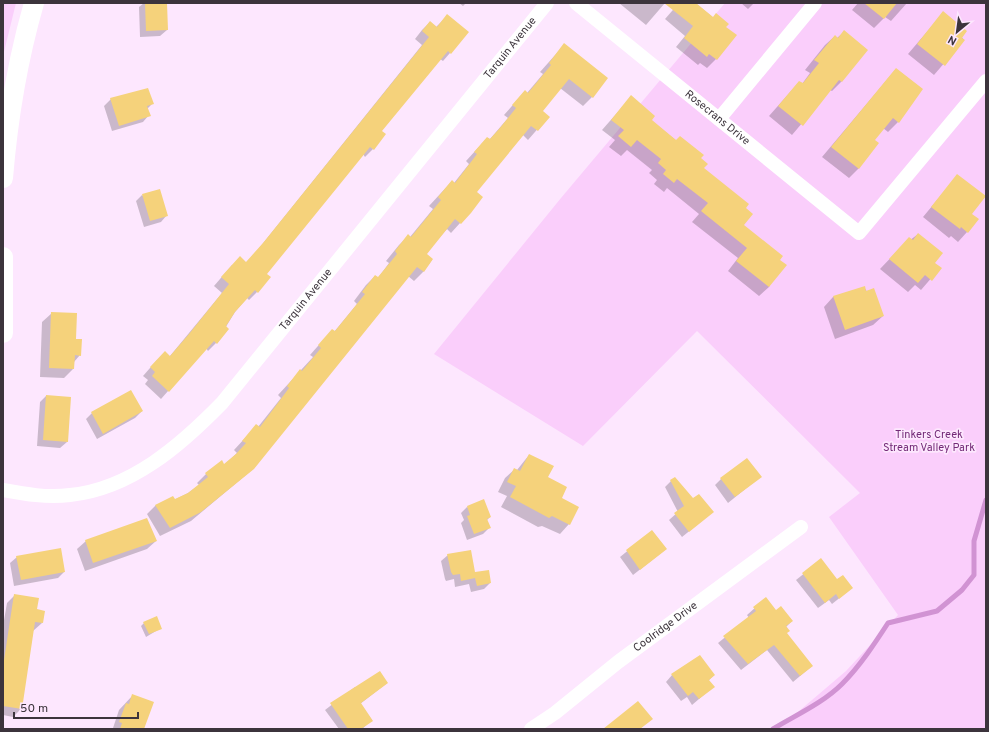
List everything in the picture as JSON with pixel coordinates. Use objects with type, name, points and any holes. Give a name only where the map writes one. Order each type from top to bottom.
[{"type":"main road","points":[[3,178],[14,83],[22,44],[34,3]]},
{"type":"main road","points":[[3,257],[3,333]]},
{"type":"street","name":"Tarquin Avenue","points":[[3,490],[41,496],[69,496],[95,490],[108,486],[140,471],[158,460],[186,438],[222,403],[547,3]]},
{"type":"street","name":"Rosecrans Drive","points":[[576,3],[859,233],[986,81]]},
{"type":"street","points":[[720,119],[815,3]]},
{"type":"street","name":"Coolridge Drive","points":[[532,729],[555,713],[618,662],[801,527]]},
{"type":"green space","points":[[3,3],[16,3],[3,56]]},
{"type":"green space","name":"Tinkers Creek Stream Valley Park","points":[[725,3],[986,3],[986,729],[778,729],[846,671],[898,615],[829,517],[860,493],[697,331],[583,446],[434,354],[561,198]]},
{"type":"building","points":[[145,3],[167,3],[168,30],[146,31]]},
{"type":"building","points":[[664,3],[696,3],[713,17],[716,13],[729,24],[726,27],[737,35],[717,60],[709,54],[707,57],[684,38],[693,26]]},
{"type":"building","points":[[864,3],[897,3],[884,19]]},
{"type":"building","points":[[943,11],[967,31],[962,38],[965,40],[945,66],[917,44]]},
{"type":"building","points":[[447,14],[469,32],[451,54],[448,51],[382,131],[386,134],[374,150],[370,147],[267,274],[271,277],[258,293],[255,290],[235,312],[226,326],[229,329],[217,344],[214,341],[169,392],[152,376],[155,372],[150,367],[165,351],[170,356],[189,334],[229,284],[221,277],[240,256],[246,262],[263,243],[429,37],[422,31],[430,21],[437,27]]},
{"type":"building","points":[[844,30],[868,50],[842,82],[839,80],[803,126],[778,106],[799,81],[803,83],[819,63],[814,60],[835,35],[838,38]]},
{"type":"building","points":[[564,43],[608,78],[593,98],[569,79],[543,111],[550,117],[538,131],[531,126],[477,192],[483,197],[471,213],[461,224],[455,219],[427,254],[433,259],[424,272],[417,267],[254,469],[201,512],[170,528],[155,505],[173,496],[175,499],[188,493],[208,477],[205,473],[222,460],[224,464],[246,443],[242,441],[256,424],[260,427],[289,388],[287,386],[300,369],[302,371],[321,348],[318,345],[332,329],[335,331],[365,294],[362,292],[375,275],[378,277],[397,254],[395,251],[408,234],[411,237],[441,200],[438,197],[452,180],[455,183],[477,154],[474,152],[487,137],[490,139],[499,129],[516,108],[512,105],[525,90],[528,93],[551,65],[549,63]]},
{"type":"building","points":[[896,68],[923,89],[899,123],[893,118],[875,140],[879,143],[859,169],[831,147]]},
{"type":"building","points":[[148,88],[154,104],[147,106],[151,116],[119,126],[110,98]]},
{"type":"building","points":[[631,95],[655,116],[652,120],[676,140],[680,136],[704,155],[701,158],[708,164],[704,168],[749,204],[746,208],[753,214],[744,225],[783,256],[780,260],[787,265],[769,287],[736,261],[747,248],[701,211],[708,203],[677,179],[674,183],[663,174],[666,170],[658,163],[661,159],[637,140],[631,147],[618,136],[624,130],[611,120]]},
{"type":"building","points":[[957,174],[986,196],[972,214],[979,219],[968,233],[961,227],[960,229],[931,207]]},
{"type":"building","points":[[160,189],[168,216],[150,221],[142,194]]},
{"type":"building","points":[[918,233],[943,253],[935,263],[942,268],[932,281],[925,275],[918,283],[889,259],[909,237],[913,240]]},
{"type":"building","points":[[865,286],[866,291],[874,288],[884,316],[845,330],[833,296]]},
{"type":"building","points":[[51,312],[77,313],[76,339],[82,339],[81,356],[75,355],[74,369],[49,368]]},
{"type":"building","points":[[131,390],[143,411],[103,434],[91,412]]},
{"type":"building","points":[[46,395],[71,397],[68,442],[43,440]]},
{"type":"building","points":[[529,454],[554,466],[548,477],[567,487],[562,498],[579,507],[570,525],[552,516],[549,518],[510,497],[516,486],[507,482],[514,468],[520,471]]},
{"type":"building","points":[[747,458],[762,477],[735,497],[720,478]]},
{"type":"building","points":[[675,477],[693,498],[699,494],[714,512],[689,532],[674,513],[684,506],[670,480]]},
{"type":"building","points":[[484,499],[491,517],[487,519],[491,528],[474,534],[467,516],[470,515],[467,506]]},
{"type":"building","points":[[147,518],[157,541],[93,563],[85,540]]},
{"type":"building","points":[[652,530],[667,549],[640,570],[626,550]]},
{"type":"building","points":[[61,548],[65,572],[21,580],[16,556]]},
{"type":"building","points":[[471,550],[475,572],[489,570],[491,583],[477,586],[475,578],[461,581],[460,574],[453,575],[451,572],[447,554]]},
{"type":"building","points":[[821,558],[837,579],[843,575],[853,588],[839,599],[836,594],[825,603],[802,573]]},
{"type":"building","points":[[14,594],[39,598],[37,609],[45,611],[43,623],[35,622],[22,709],[3,706],[3,667]]},
{"type":"building","points":[[766,597],[776,610],[781,606],[793,621],[786,626],[790,631],[787,633],[813,666],[800,676],[774,645],[748,664],[723,636],[756,611],[753,607]]},
{"type":"building","points":[[157,616],[162,629],[149,634],[143,622]]},
{"type":"building","points":[[700,655],[715,675],[709,680],[715,687],[699,699],[693,692],[688,696],[671,674]]},
{"type":"building","points":[[380,671],[388,683],[361,703],[373,721],[361,729],[348,729],[330,703]]},
{"type":"building","points":[[132,694],[154,702],[144,729],[120,729],[122,723],[119,722],[126,703],[129,704]]},
{"type":"building","points":[[638,701],[653,719],[640,729],[603,729]]},
{"type":"waterway","points":[[773,729],[818,703],[835,691],[861,662],[888,623],[937,611],[962,590],[974,575],[974,541],[986,500]]}]
